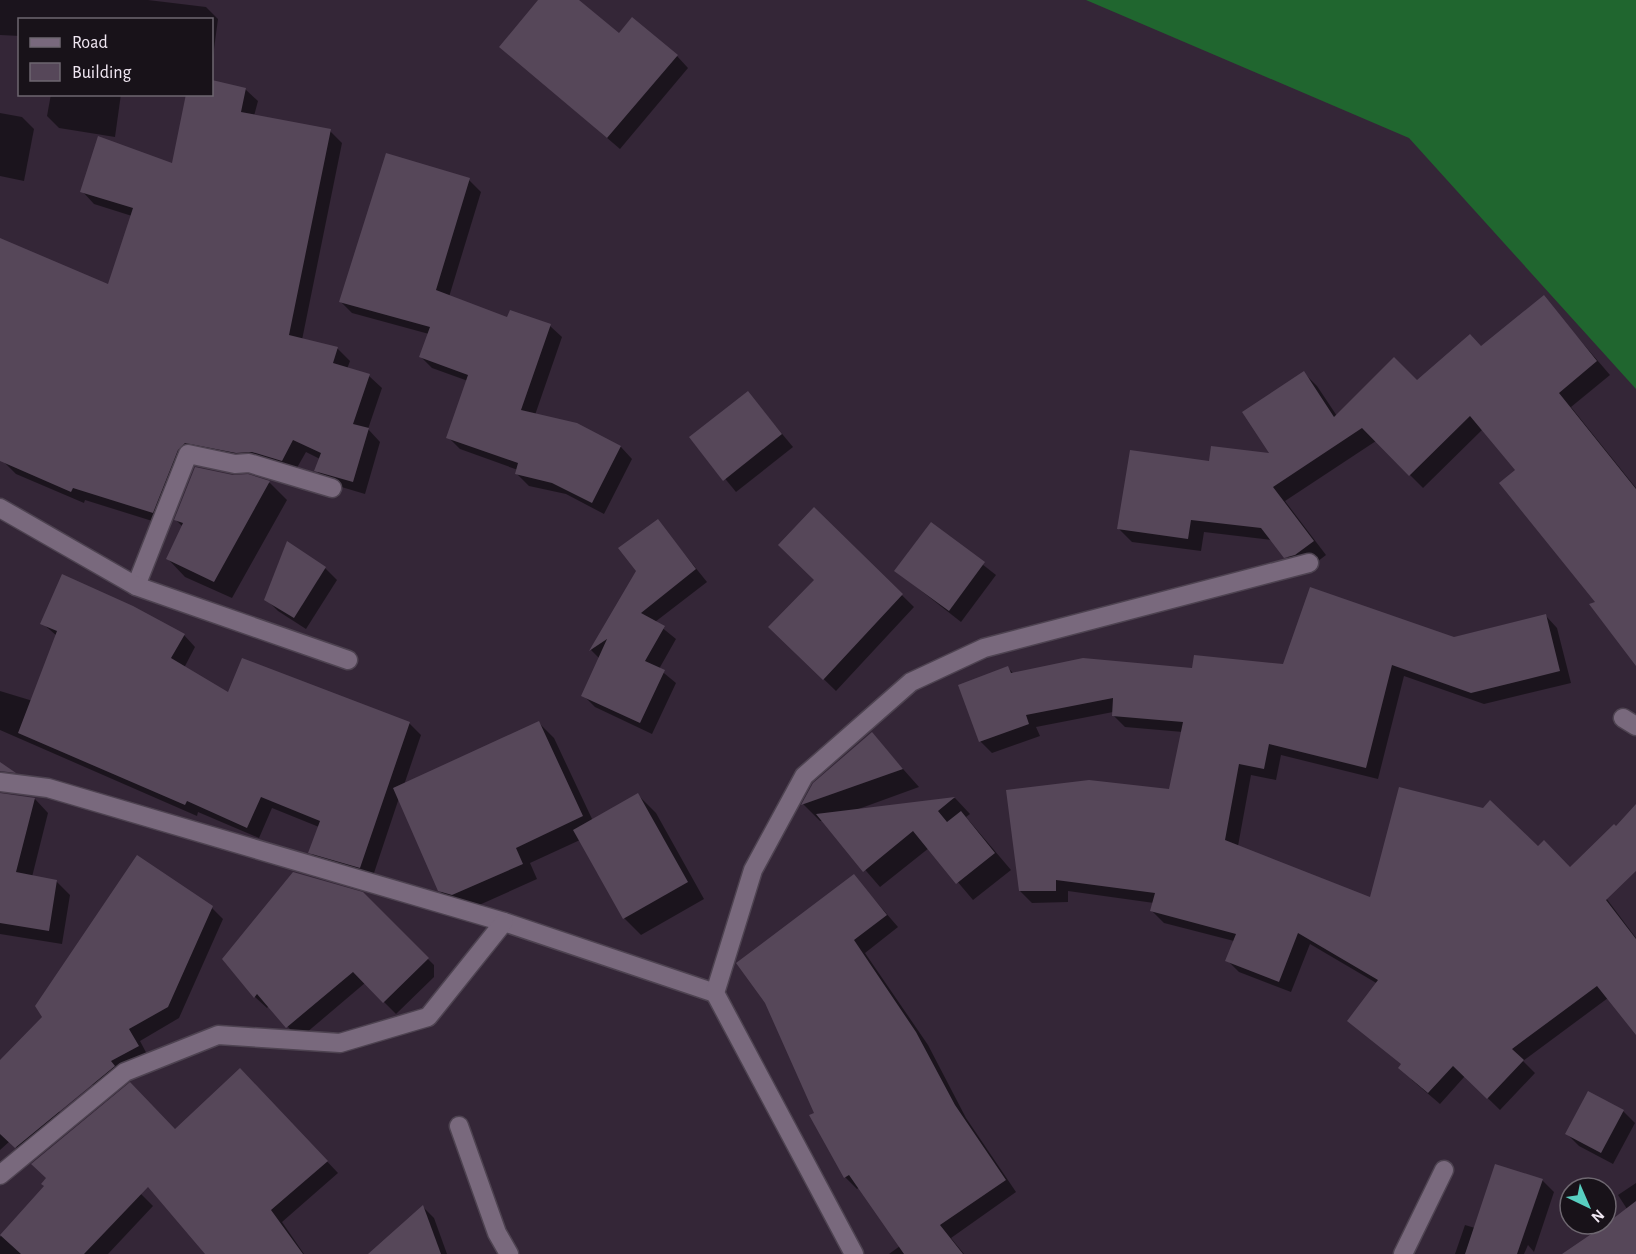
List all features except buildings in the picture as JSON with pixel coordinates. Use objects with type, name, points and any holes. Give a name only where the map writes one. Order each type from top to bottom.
[{"type":"street","points":[[136,586],[188,454],[235,464],[249,463],[332,488]]},
{"type":"street","points":[[0,508],[136,586],[348,660]]},
{"type":"street","points":[[715,993],[753,870],[804,776],[911,682],[984,648],[1309,563]]},
{"type":"street","points":[[0,782],[48,788],[504,922],[715,993],[854,1254]]},
{"type":"street","points":[[2,1169],[125,1072],[218,1035],[340,1043],[428,1017],[504,922]]},
{"type":"street","points":[[459,1126],[497,1233],[509,1254]]},
{"type":"street","points":[[1403,1254],[1444,1170]]},
{"type":"green space","points":[[1086,0],[1636,0],[1636,389],[1409,138]]}]
